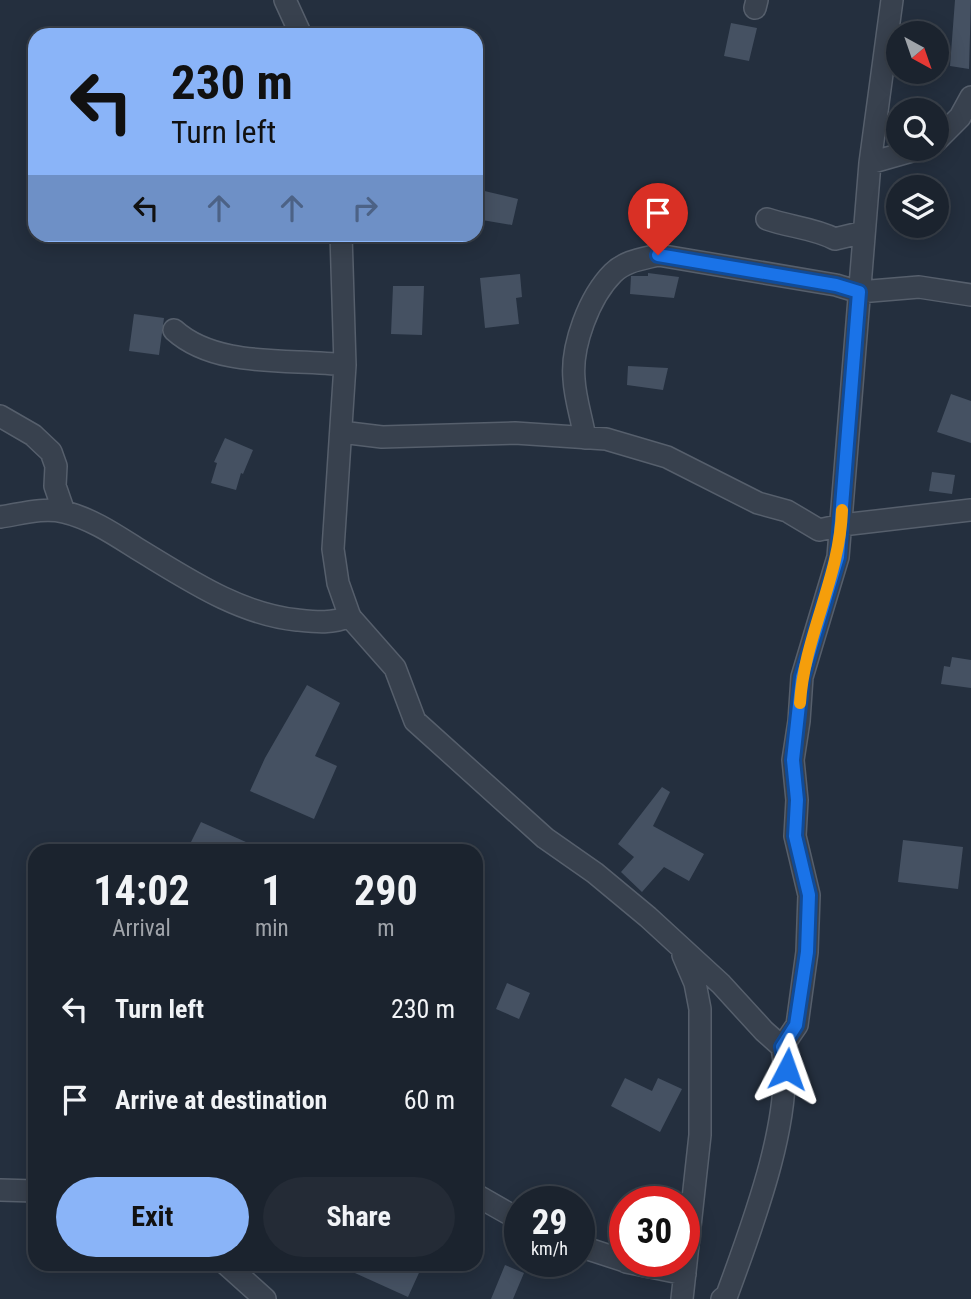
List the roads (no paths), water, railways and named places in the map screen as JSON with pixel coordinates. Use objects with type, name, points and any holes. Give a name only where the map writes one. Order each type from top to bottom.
[{"type":"street","points":[[285,0],[298,28]]},
{"type":"street","points":[[782,1047],[796,1025],[807,952],[809,895],[795,836],[797,800],[793,760],[802,677],[838,557],[844,456],[870,163],[892,0]]},
{"type":"street","points":[[949,128],[960,117],[971,97]]},
{"type":"street","points":[[870,163],[886,158]]},
{"type":"street","points":[[767,219],[801,229],[820,231],[835,239],[864,232]]},
{"type":"street","points":[[341,242],[346,326],[345,365],[333,549],[338,583],[350,616],[395,668],[415,721],[545,838],[595,873],[679,946],[782,1047],[787,1069],[777,1130],[759,1207],[727,1295],[722,1299]]},
{"type":"street","points":[[585,438],[574,378],[577,348],[597,294],[613,273],[633,260],[658,255],[836,285],[859,292],[919,287],[971,295]]},
{"type":"street","points":[[174,330],[198,346],[221,354],[345,365]]},
{"type":"street","points":[[0,416],[33,435],[51,452],[56,466],[55,486],[64,512]]},
{"type":"street","points":[[341,432],[382,437],[515,433],[606,439],[667,457],[758,503],[787,511],[818,530],[842,524],[971,510]]},
{"type":"street","points":[[0,517],[40,510],[64,512],[106,529],[194,583],[244,607],[280,617],[315,622],[338,621],[350,616]]},
{"type":"street","points":[[679,946],[695,983],[700,1009],[700,1135],[694,1186]]},
{"type":"street","points":[[0,1190],[28,1191]]},
{"type":"street","points":[[483,1199],[504,1211]]},
{"type":"street","points":[[234,1271],[265,1299]]},
{"type":"street","points":[[682,1299],[685,1277]]}]
